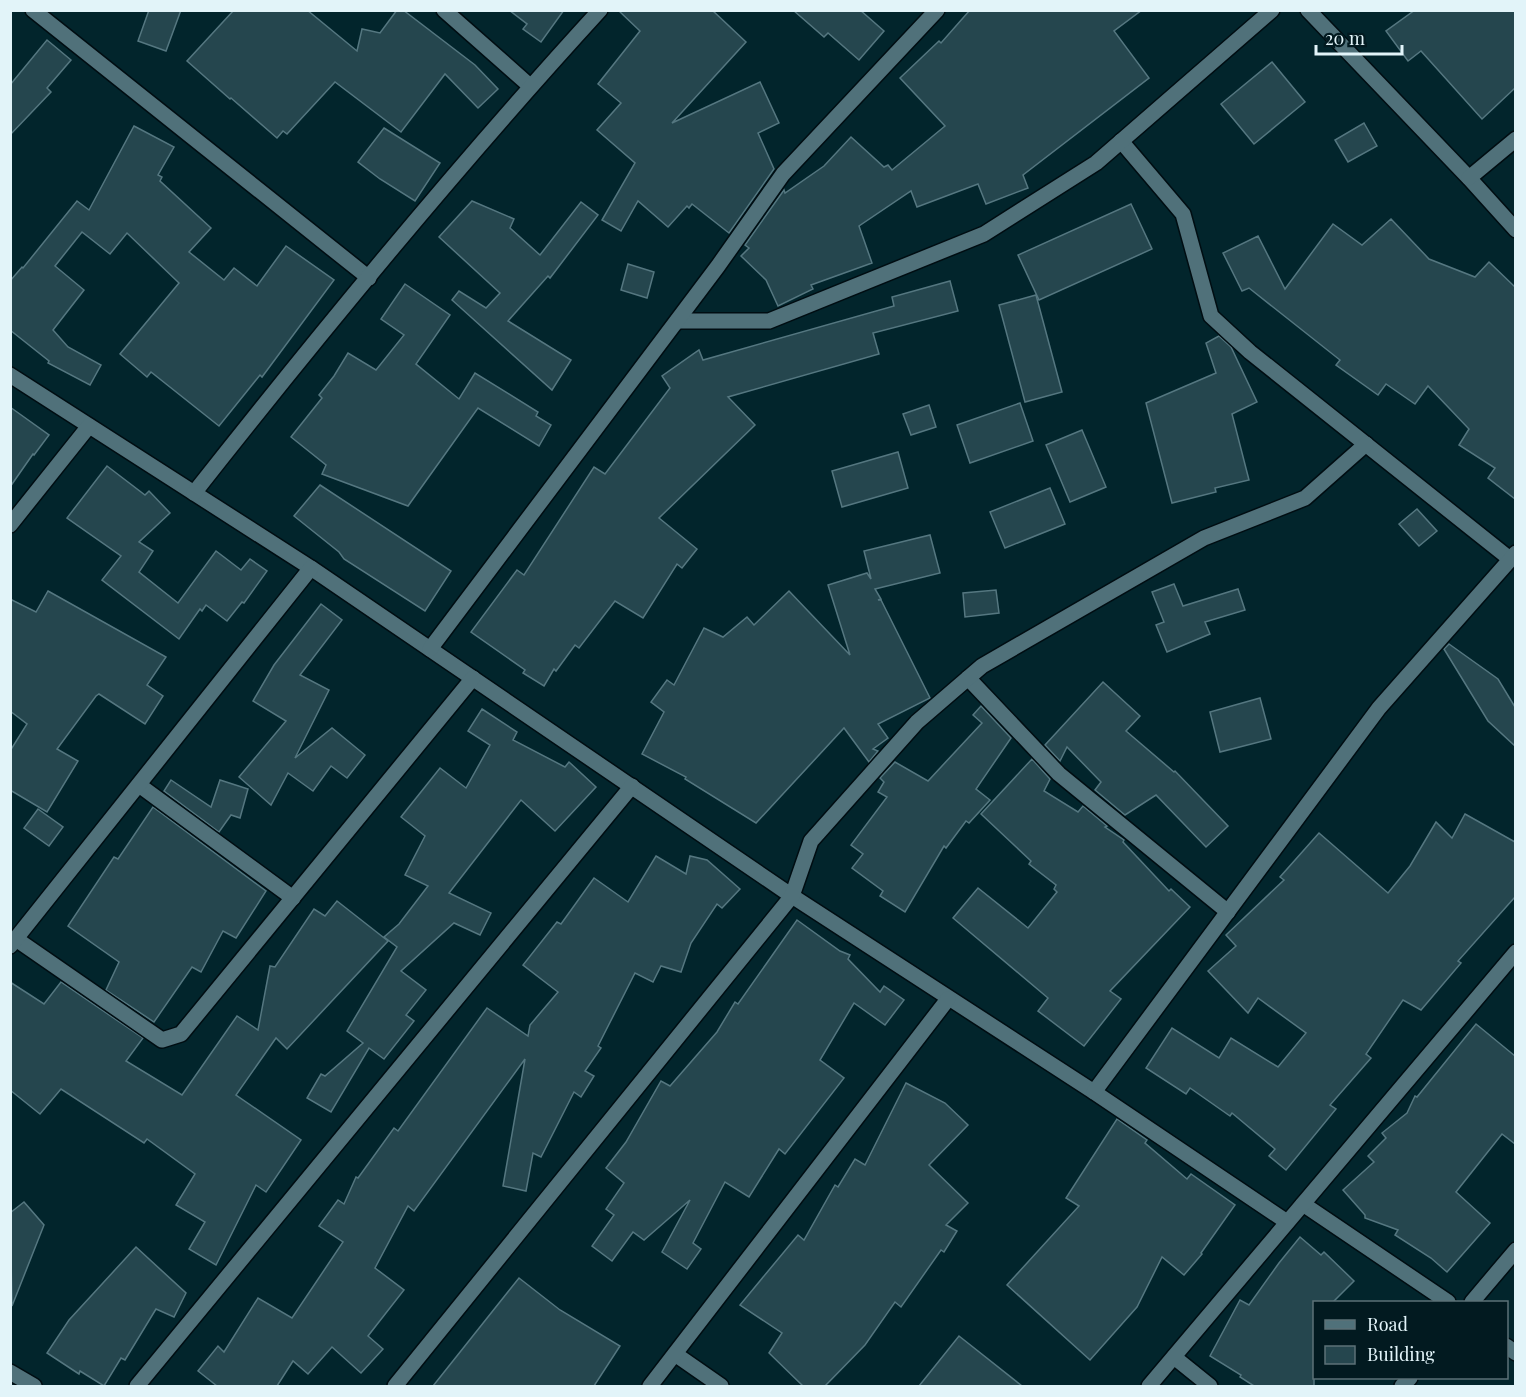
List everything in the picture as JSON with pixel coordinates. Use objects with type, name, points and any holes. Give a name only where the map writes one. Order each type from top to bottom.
[{"type":"street","points":[[33,10],[369,278]]},
{"type":"street","points":[[444,10],[530,86]]},
{"type":"street","points":[[194,493],[305,353],[530,86],[600,10]]},
{"type":"street","points":[[430,649],[677,321],[783,174],[938,10]]},
{"type":"street","points":[[677,321],[769,321],[984,234],[1096,163],[1272,10]]},
{"type":"street","points":[[1308,10],[1469,178],[1515,230]]},
{"type":"street","points":[[1469,178],[1515,139]]},
{"type":"street","points":[[1094,1092],[1379,708],[1513,556],[1250,352],[1211,316],[1183,214],[1122,141]]},
{"type":"street","points":[[10,375],[311,567],[792,896],[1094,1092],[1287,1222]]},
{"type":"street","points":[[10,525],[89,426]]},
{"type":"street","points":[[395,1386],[792,896],[811,841],[917,722],[982,666],[1204,538],[1305,498],[1366,444]]},
{"type":"street","points":[[311,567],[13,942],[162,1040],[181,1034],[473,678]]},
{"type":"street","points":[[968,678],[1059,774],[1228,912]]},
{"type":"street","points":[[139,784],[293,898]]},
{"type":"street","points":[[137,1386],[632,786]]},
{"type":"street","points":[[1149,1386],[1515,952]]},
{"type":"street","points":[[651,1386],[948,999]]},
{"type":"street","points":[[1303,1204],[1447,1301]]},
{"type":"street","points":[[1473,1301],[1515,1250]]},
{"type":"street","points":[[675,1354],[721,1386]]},
{"type":"street","points":[[1174,1357],[1210,1386]]},
{"type":"street","points":[[10,1372],[34,1386]]},
{"type":"building","points":[[149,10],[181,10],[166,51],[138,41]]},
{"type":"building","points":[[234,10],[307,10],[357,51],[362,29],[380,33],[397,10],[403,10],[475,65],[498,89],[478,108],[445,74],[401,132],[335,82],[287,134],[283,131],[277,138],[187,61]]},
{"type":"building","points":[[509,10],[564,10],[541,42],[523,29],[527,24]]},
{"type":"building","points":[[618,10],[712,10],[746,42],[672,123],[760,82],[779,123],[758,133],[774,169],[729,233],[692,204],[689,208],[687,206],[668,227],[638,201],[621,231],[602,220],[635,163],[597,130],[621,103],[598,84],[640,31]]},
{"type":"building","points":[[793,10],[860,10],[884,31],[859,60],[828,33],[824,37]]},
{"type":"building","points":[[970,10],[1142,10],[1114,31],[1149,78],[1023,175],[1028,188],[986,204],[978,184],[917,207],[911,191],[859,226],[872,263],[811,285],[813,289],[778,306],[766,280],[741,256],[749,248],[745,245],[784,190],[785,193],[824,166],[851,137],[884,167],[888,165],[892,170],[945,126],[900,78],[939,41],[941,43]]},
{"type":"building","points":[[1415,10],[1515,10],[1515,88],[1482,119],[1421,51],[1408,61],[1386,31]]},
{"type":"building","points":[[47,40],[71,60],[47,88],[51,92],[10,135],[10,85]]},
{"type":"building","points":[[1272,62],[1305,102],[1254,144],[1221,104]]},
{"type":"building","points":[[1364,123],[1377,146],[1348,162],[1335,140]]},
{"type":"building","points":[[134,126],[174,147],[158,175],[162,177],[160,181],[211,228],[189,252],[224,280],[234,268],[257,286],[286,246],[334,280],[262,377],[260,375],[219,426],[151,372],[147,377],[120,354],[179,283],[127,233],[110,254],[82,232],[55,266],[84,290],[53,330],[68,347],[101,365],[90,385],[48,363],[49,361],[10,330],[10,281],[77,201],[89,210]]},
{"type":"building","points":[[384,128],[440,163],[415,201],[358,162]]},
{"type":"building","points":[[472,201],[514,219],[510,228],[540,255],[581,202],[598,215],[550,278],[548,276],[508,321],[571,360],[552,390],[452,300],[459,291],[486,308],[500,293],[439,237]]},
{"type":"building","points":[[1131,204],[1152,249],[1039,300],[1018,255]]},
{"type":"building","points":[[1391,219],[1429,259],[1475,277],[1489,262],[1515,287],[1515,499],[1488,478],[1495,468],[1459,445],[1469,429],[1428,386],[1415,404],[1386,384],[1378,395],[1336,365],[1340,360],[1249,288],[1242,291],[1223,253],[1258,236],[1285,289],[1333,224],[1362,245]]},
{"type":"building","points":[[628,264],[654,272],[647,298],[621,290]]},
{"type":"building","points":[[950,281],[958,311],[873,333],[879,354],[728,397],[755,425],[659,518],[697,549],[682,568],[677,564],[643,618],[615,601],[579,648],[575,645],[556,671],[554,669],[544,686],[523,673],[525,670],[471,632],[517,570],[524,575],[594,467],[605,474],[670,388],[662,376],[699,350],[703,360],[894,306],[892,297]]},
{"type":"building","points":[[405,284],[450,315],[416,364],[459,399],[475,373],[538,412],[536,416],[551,425],[539,446],[478,408],[408,506],[322,474],[326,465],[291,437],[322,398],[319,395],[348,353],[376,370],[404,335],[381,319]]},
{"type":"building","points":[[1036,295],[1062,392],[1025,402],[999,305]]},
{"type":"building","points":[[1219,336],[1231,347],[1257,402],[1232,414],[1249,480],[1215,488],[1216,492],[1172,503],[1146,403],[1216,373],[1206,343]]},
{"type":"building","points":[[1020,403],[1033,441],[970,463],[957,425]]},
{"type":"building","points":[[929,405],[936,427],[911,435],[903,414]]},
{"type":"building","points":[[10,407],[49,435],[10,487]]},
{"type":"building","points":[[1082,430],[1106,487],[1070,502],[1046,445]]},
{"type":"building","points":[[898,452],[908,488],[842,507],[832,471]]},
{"type":"building","points":[[107,466],[145,495],[149,491],[170,513],[139,542],[153,551],[139,572],[178,603],[216,551],[241,570],[250,559],[267,571],[244,603],[242,602],[227,621],[206,605],[202,611],[200,609],[179,639],[102,580],[121,556],[67,518]]},
{"type":"building","points":[[320,485],[451,571],[425,611],[344,559],[339,552],[294,516]]},
{"type":"building","points":[[1050,488],[1065,524],[1005,548],[990,512]]},
{"type":"building","points":[[1417,509],[1437,531],[1419,546],[1399,524]]},
{"type":"building","points":[[930,535],[940,573],[875,589],[881,599],[878,600],[881,600],[930,698],[878,724],[888,738],[873,749],[878,751],[869,762],[844,728],[756,823],[685,779],[686,777],[642,754],[664,712],[651,702],[667,680],[674,685],[704,628],[723,637],[747,617],[754,625],[789,591],[850,655],[828,585],[867,573],[871,579],[864,551]]},
{"type":"building","points":[[1174,584],[1183,606],[1238,589],[1245,610],[1205,622],[1210,634],[1167,652],[1156,625],[1164,622],[1152,592]]},
{"type":"building","points":[[996,590],[999,613],[965,617],[963,593]]},
{"type":"building","points":[[48,591],[166,657],[147,685],[163,696],[145,724],[99,694],[96,696],[57,749],[78,761],[47,812],[10,790],[10,751],[27,724],[10,711],[10,599],[36,612]]},
{"type":"building","points":[[321,604],[342,620],[300,675],[329,690],[295,758],[332,728],[365,755],[347,778],[331,766],[313,791],[288,773],[271,805],[239,777],[286,721],[253,701],[274,665]]},
{"type":"building","points":[[1449,644],[1498,679],[1515,707],[1515,746],[1488,721],[1444,649]]},
{"type":"building","points":[[1103,682],[1140,716],[1126,731],[1175,771],[1228,826],[1206,847],[1156,795],[1125,815],[1095,790],[1101,782],[1067,747],[1060,761],[1045,745]]},
{"type":"building","points":[[1260,698],[1271,739],[1220,752],[1210,712]]},
{"type":"building","points":[[981,706],[1011,738],[976,789],[990,800],[969,823],[966,821],[946,848],[944,846],[905,912],[880,896],[883,891],[852,868],[863,854],[851,845],[887,797],[878,792],[884,782],[880,778],[895,762],[928,781],[982,723],[973,715]]},
{"type":"building","points":[[482,709],[517,732],[513,740],[565,767],[569,762],[596,787],[555,831],[521,800],[449,893],[491,913],[480,935],[454,923],[401,971],[426,990],[406,1015],[414,1021],[384,1059],[369,1048],[331,1112],[307,1098],[321,1074],[325,1076],[363,1043],[347,1031],[397,947],[384,937],[399,924],[428,886],[405,875],[425,836],[401,817],[440,768],[466,788],[490,745],[468,731]]},
{"type":"building","points":[[1032,759],[1050,779],[1044,791],[1078,812],[1083,806],[1107,826],[1105,827],[1124,840],[1123,842],[1169,891],[1171,889],[1190,907],[1110,991],[1121,999],[1084,1046],[1038,1011],[1048,998],[953,918],[978,888],[1028,928],[1057,892],[1054,889],[1056,885],[1029,864],[1031,861],[981,814]]},
{"type":"building","points":[[171,780],[211,807],[220,780],[248,789],[240,818],[231,815],[219,832],[164,791]]},
{"type":"building","points":[[153,807],[266,891],[236,938],[223,931],[201,972],[192,967],[154,1022],[106,990],[119,962],[68,926],[114,857],[118,859]]},
{"type":"building","points":[[38,809],[63,827],[49,846],[24,828]]},
{"type":"building","points":[[1465,814],[1515,842],[1515,897],[1458,961],[1461,963],[1421,1010],[1403,1000],[1366,1054],[1371,1058],[1330,1105],[1336,1109],[1286,1170],[1269,1156],[1275,1149],[1232,1113],[1230,1116],[1190,1088],[1186,1094],[1146,1068],[1172,1028],[1219,1058],[1231,1038],[1278,1067],[1306,1033],[1258,998],[1248,1013],[1208,971],[1236,946],[1226,935],[1284,880],[1280,877],[1319,833],[1388,893],[1410,866],[1436,822],[1452,838]]},
{"type":"building","points":[[656,856],[686,874],[690,856],[707,860],[740,889],[722,908],[717,904],[691,943],[681,972],[661,966],[653,982],[635,973],[598,1046],[601,1048],[585,1071],[594,1076],[581,1097],[574,1092],[541,1157],[533,1153],[526,1191],[503,1186],[525,1059],[414,1211],[408,1206],[375,1268],[404,1290],[368,1336],[383,1349],[361,1373],[332,1347],[308,1374],[293,1361],[277,1386],[217,1386],[198,1371],[218,1346],[224,1352],[258,1298],[292,1318],[343,1242],[319,1226],[338,1200],[344,1204],[356,1177],[358,1178],[394,1128],[398,1131],[487,1008],[528,1036],[530,1025],[558,992],[523,965],[557,922],[561,924],[594,878],[628,902]]},
{"type":"building","points":[[337,901],[388,941],[287,1049],[276,1038],[236,1095],[301,1140],[266,1192],[256,1185],[216,1265],[189,1249],[205,1222],[176,1205],[195,1174],[147,1139],[144,1143],[61,1089],[40,1114],[10,1090],[10,982],[44,1004],[61,982],[143,1038],[126,1061],[182,1095],[237,1016],[258,1030],[270,966],[275,967],[314,909],[325,916]]},
{"type":"building","points":[[797,920],[840,951],[850,955],[848,959],[880,992],[884,986],[904,1000],[885,1025],[854,1003],[820,1060],[844,1078],[785,1154],[779,1149],[749,1197],[725,1182],[693,1243],[701,1249],[687,1269],[662,1252],[690,1200],[644,1240],[633,1232],[612,1261],[592,1246],[614,1215],[606,1209],[624,1183],[606,1168],[626,1142],[661,1081],[670,1086],[717,1032],[735,1002],[738,1004]]},
{"type":"building","points":[[1476,1024],[1515,1056],[1515,1144],[1502,1134],[1456,1192],[1490,1223],[1447,1272],[1431,1258],[1395,1235],[1398,1230],[1365,1218],[1365,1215],[1343,1190],[1374,1162],[1368,1156],[1386,1138],[1382,1133],[1407,1113],[1415,1096],[1417,1097]]},
{"type":"building","points":[[906,1083],[945,1103],[968,1125],[929,1165],[968,1203],[946,1225],[957,1231],[944,1252],[941,1250],[901,1307],[895,1302],[865,1345],[825,1386],[803,1386],[769,1353],[782,1333],[740,1305],[798,1235],[804,1240],[835,1185],[838,1187],[855,1159],[865,1165]]},
{"type":"building","points":[[1117,1119],[1147,1140],[1145,1143],[1187,1179],[1191,1174],[1235,1205],[1202,1254],[1184,1275],[1162,1257],[1137,1307],[1090,1360],[1007,1285],[1079,1206],[1066,1198]]},
{"type":"building","points":[[24,1202],[44,1225],[12,1306],[10,1213]]},
{"type":"building","points":[[1300,1237],[1321,1255],[1324,1252],[1354,1281],[1334,1301],[1313,1301],[1314,1386],[1254,1386],[1210,1356],[1240,1300],[1249,1305]]},
{"type":"building","points":[[136,1247],[186,1293],[174,1317],[156,1309],[125,1360],[121,1358],[104,1386],[80,1371],[79,1374],[47,1353],[69,1320]]},
{"type":"building","points":[[519,1278],[560,1310],[620,1346],[594,1386],[433,1386]]},
{"type":"building","points":[[959,1336],[1022,1386],[919,1386]]}]
